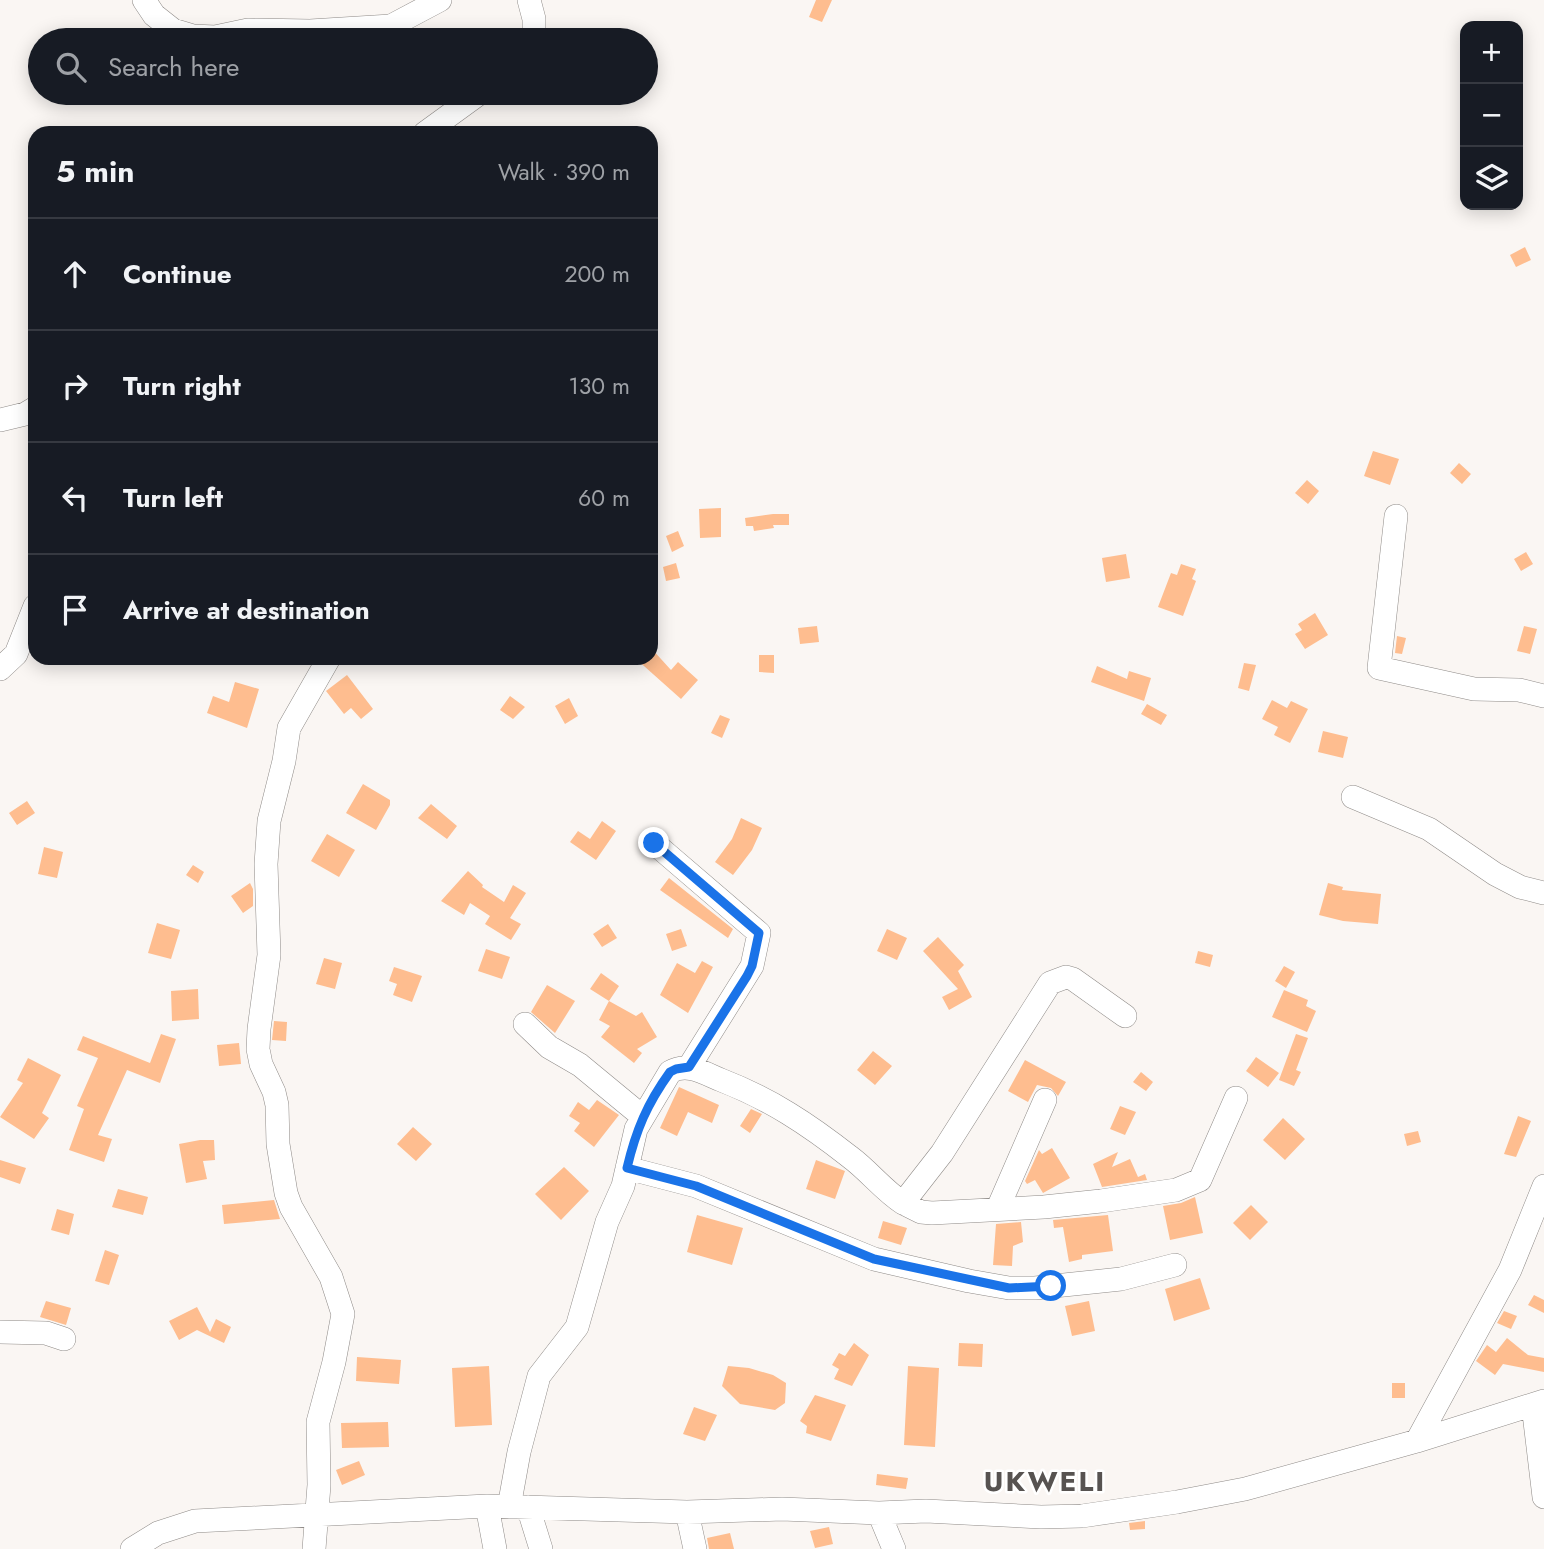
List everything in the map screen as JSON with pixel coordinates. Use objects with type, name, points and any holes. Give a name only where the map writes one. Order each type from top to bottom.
[{"type":"street","points":[[144,0],[154,15],[170,28]]},
{"type":"street","points":[[359,28],[391,26],[440,0]]},
{"type":"street","points":[[529,0],[534,28]]},
{"type":"street","points":[[435,126],[464,105]]},
{"type":"street","points":[[0,420],[28,412]]},
{"type":"street","points":[[1396,516],[1379,668],[1474,689],[1520,690],[1544,696]]},
{"type":"street","points":[[0,669],[16,654],[28,624]]},
{"type":"street","points":[[314,1549],[318,1422],[334,1363],[343,1314],[331,1277],[290,1207],[278,1144],[277,1105],[261,1064],[258,1029],[269,955],[266,864],[269,821],[289,728],[324,665]]},
{"type":"street","points":[[1353,797],[1429,829],[1448,839],[1495,874],[1520,887],[1544,893]]},
{"type":"street","points":[[654,843],[759,933],[752,966],[689,1067]]},
{"type":"street","points":[[904,1203],[942,1153],[1050,983],[1066,977],[1073,979],[1125,1016]]},
{"type":"street","points":[[525,1024],[549,1046],[580,1065],[643,1117]]},
{"type":"street","points":[[495,1549],[508,1507],[539,1376],[581,1318],[607,1222],[623,1186],[633,1138],[670,1072],[689,1067],[758,1094],[797,1117],[852,1158],[891,1195],[921,1212],[932,1213],[1101,1201],[1176,1190],[1192,1184],[1200,1180],[1206,1169],[1236,1098]]},
{"type":"street","points":[[998,1208],[1045,1100]]},
{"type":"street","points":[[627,1168],[696,1186],[874,1259],[969,1281],[1009,1288],[1035,1288],[1121,1279],[1175,1265]]},
{"type":"street","points":[[1417,1441],[1510,1270],[1544,1186]]},
{"type":"street","points":[[0,1332],[46,1333],[64,1339]]},
{"type":"street","points":[[132,1549],[158,1533],[195,1521],[317,1514],[508,1507],[687,1512],[782,1509],[879,1513],[926,1511],[1041,1517],[1128,1510],[1245,1489],[1417,1441],[1539,1403],[1544,1497]]},
{"type":"street","points":[[508,1507],[541,1549]]},
{"type":"street","points":[[687,1512],[695,1549]]},
{"type":"street","points":[[879,1513],[894,1549]]},
{"type":"building","points":[[816,0],[832,0],[822,22],[809,17]]},
{"type":"building","points":[[1525,247],[1531,260],[1516,267],[1510,255]]},
{"type":"building","points":[[1373,451],[1399,459],[1390,485],[1364,476]]},
{"type":"building","points":[[1459,463],[1471,474],[1462,484],[1450,473]]},
{"type":"building","points":[[1307,480],[1319,491],[1308,504],[1295,493]]},
{"type":"building","points":[[721,508],[721,537],[700,538],[699,509]]},
{"type":"building","points":[[789,514],[789,525],[773,525],[774,528],[754,531],[753,526],[746,526],[745,518]]},
{"type":"building","points":[[678,531],[684,546],[672,552],[666,536]]},
{"type":"building","points":[[1526,552],[1533,564],[1521,571],[1514,559]]},
{"type":"building","points":[[1126,554],[1130,578],[1106,582],[1102,558]]},
{"type":"building","points":[[676,563],[680,578],[666,581],[663,567]]},
{"type":"building","points":[[1181,564],[1196,569],[1192,579],[1196,581],[1183,616],[1158,607],[1171,573],[1177,575]]},
{"type":"building","points":[[1315,613],[1328,635],[1305,649],[1295,634],[1302,630],[1298,624]]},
{"type":"building","points":[[817,626],[819,642],[800,644],[798,628]]},
{"type":"building","points":[[1524,626],[1537,629],[1530,654],[1517,651]]},
{"type":"building","points":[[1397,636],[1406,638],[1402,654],[1395,653]]},
{"type":"building","points":[[759,655],[774,655],[774,673],[759,672]]},
{"type":"building","points":[[658,656],[671,670],[678,662],[698,680],[681,699],[643,665],[658,665]]},
{"type":"building","points":[[1244,663],[1256,665],[1249,691],[1238,688]]},
{"type":"building","points":[[1097,666],[1127,679],[1129,671],[1151,678],[1144,701],[1091,682]]},
{"type":"building","points":[[347,675],[373,709],[361,719],[351,708],[344,714],[326,691]]},
{"type":"building","points":[[235,682],[259,689],[247,728],[207,713],[213,696],[229,702]]},
{"type":"building","points":[[510,696],[525,707],[513,719],[500,710]]},
{"type":"building","points":[[569,698],[578,716],[565,724],[555,706]]},
{"type":"building","points":[[1272,700],[1287,708],[1291,701],[1308,709],[1290,743],[1274,735],[1278,727],[1262,719]]},
{"type":"building","points":[[1147,704],[1167,715],[1161,725],[1141,714]]},
{"type":"building","points":[[720,715],[730,719],[722,738],[711,733]]},
{"type":"building","points":[[1323,731],[1348,737],[1343,758],[1318,752]]},
{"type":"building","points":[[363,784],[390,800],[390,805],[376,830],[346,813]]},
{"type":"building","points":[[27,801],[35,813],[17,825],[9,813]]},
{"type":"building","points":[[431,804],[457,826],[447,839],[418,818]]},
{"type":"building","points":[[741,818],[762,828],[752,850],[733,875],[715,862],[732,839]]},
{"type":"building","points":[[602,821],[616,831],[596,860],[570,842],[578,831],[590,839]]},
{"type":"building","points":[[327,834],[355,850],[339,877],[311,861]]},
{"type":"building","points":[[44,847],[63,852],[57,878],[38,874]]},
{"type":"building","points":[[193,865],[204,872],[198,883],[186,875]]},
{"type":"building","points":[[468,871],[482,887],[504,902],[513,885],[526,893],[510,918],[521,924],[511,940],[485,924],[490,916],[470,903],[464,915],[441,901]]},
{"type":"building","points":[[669,878],[733,929],[728,938],[660,890]]},
{"type":"building","points":[[250,883],[253,889],[253,906],[243,913],[231,896]]},
{"type":"building","points":[[1328,883],[1343,887],[1342,890],[1381,894],[1378,924],[1343,921],[1319,915]]},
{"type":"building","points":[[157,923],[180,930],[171,959],[148,953]]},
{"type":"building","points":[[608,924],[617,938],[602,947],[593,934]]},
{"type":"building","points":[[681,929],[687,946],[672,951],[666,934]]},
{"type":"building","points":[[887,929],[907,938],[897,960],[877,951]]},
{"type":"building","points":[[938,937],[964,965],[958,971],[972,997],[949,1010],[942,997],[958,989],[923,951]]},
{"type":"building","points":[[486,949],[510,957],[502,979],[478,971]]},
{"type":"building","points":[[1198,951],[1213,955],[1210,967],[1195,963]]},
{"type":"building","points":[[324,958],[342,963],[335,989],[316,984]]},
{"type":"building","points":[[702,961],[713,967],[688,1013],[660,995],[677,963],[695,973]]},
{"type":"building","points":[[1284,966],[1295,972],[1286,988],[1275,981]]},
{"type":"building","points":[[394,967],[422,976],[412,1002],[393,995],[397,984],[389,981]]},
{"type":"building","points":[[601,973],[619,986],[609,1001],[590,989]]},
{"type":"building","points":[[547,985],[575,1001],[555,1033],[531,1012]]},
{"type":"building","points":[[198,989],[199,1019],[172,1021],[171,991]]},
{"type":"building","points":[[1284,990],[1308,1000],[1306,1006],[1316,1011],[1307,1032],[1272,1017]]},
{"type":"building","points":[[609,1001],[636,1016],[642,1012],[657,1037],[637,1049],[642,1053],[634,1063],[601,1037],[610,1026],[599,1020]]},
{"type":"building","points":[[274,1021],[287,1022],[286,1041],[272,1040]]},
{"type":"building","points":[[161,1034],[176,1039],[160,1083],[127,1070],[98,1135],[112,1139],[104,1162],[69,1150],[84,1109],[77,1106],[98,1058],[77,1050],[83,1036],[150,1063]]},
{"type":"building","points":[[1296,1034],[1308,1038],[1296,1070],[1301,1072],[1294,1086],[1279,1080]]},
{"type":"building","points":[[239,1043],[241,1064],[219,1066],[217,1045]]},
{"type":"building","points":[[873,1051],[892,1066],[875,1085],[857,1070]]},
{"type":"building","points":[[1256,1057],[1279,1073],[1268,1087],[1246,1071]]},
{"type":"building","points":[[28,1058],[61,1075],[42,1113],[49,1118],[34,1139],[0,1117],[23,1083],[17,1080]]},
{"type":"building","points":[[1025,1060],[1066,1082],[1058,1096],[1051,1088],[1037,1085],[1028,1102],[1008,1091]]},
{"type":"building","points":[[1141,1072],[1153,1082],[1146,1091],[1133,1082]]},
{"type":"building","points":[[679,1087],[719,1105],[712,1123],[688,1112],[677,1136],[660,1128]]},
{"type":"building","points":[[597,1100],[619,1115],[594,1147],[574,1131],[580,1123],[569,1116],[578,1102],[589,1110]]},
{"type":"building","points":[[1120,1106],[1136,1112],[1125,1135],[1110,1129]]},
{"type":"building","points":[[751,1109],[762,1114],[750,1133],[740,1126]]},
{"type":"building","points":[[1518,1116],[1531,1121],[1516,1157],[1504,1154]]},
{"type":"building","points":[[1283,1118],[1305,1139],[1285,1160],[1263,1140]]},
{"type":"building","points":[[413,1127],[432,1144],[416,1161],[397,1144]]},
{"type":"building","points":[[1418,1131],[1421,1142],[1407,1146],[1404,1134]]},
{"type":"building","points":[[214,1140],[215,1160],[203,1161],[207,1179],[186,1183],[179,1144]]},
{"type":"building","points":[[1052,1148],[1070,1178],[1043,1193],[1035,1180],[1027,1184],[1025,1181],[1039,1150],[1042,1154]]},
{"type":"building","points":[[1118,1152],[1112,1167],[1130,1159],[1138,1177],[1145,1174],[1147,1180],[1102,1187],[1093,1164]]},
{"type":"building","points":[[0,1160],[26,1168],[20,1184],[0,1177]]},
{"type":"building","points":[[816,1160],[845,1171],[835,1199],[806,1189]]},
{"type":"building","points":[[564,1167],[589,1191],[561,1220],[535,1194]]},
{"type":"building","points":[[118,1189],[148,1197],[143,1215],[112,1207]]},
{"type":"building","points":[[1195,1197],[1203,1233],[1170,1240],[1163,1206]]},
{"type":"building","points":[[274,1200],[280,1219],[224,1224],[222,1205]]},
{"type":"building","points":[[1251,1205],[1268,1222],[1250,1240],[1233,1223]]},
{"type":"building","points":[[57,1209],[74,1214],[69,1235],[51,1230]]},
{"type":"building","points":[[697,1215],[743,1228],[732,1265],[687,1252]]},
{"type":"building","points":[[1108,1215],[1113,1251],[1082,1255],[1082,1259],[1069,1262],[1063,1227],[1054,1228],[1053,1220]]},
{"type":"building","points":[[883,1221],[907,1228],[901,1245],[878,1238]]},
{"type":"building","points":[[1021,1222],[1023,1242],[1013,1246],[1012,1266],[993,1265],[996,1224]]},
{"type":"building","points":[[105,1250],[119,1255],[109,1285],[95,1281]]},
{"type":"building","points":[[1200,1278],[1210,1309],[1174,1321],[1165,1289]]},
{"type":"building","points":[[1534,1295],[1544,1300],[1544,1313],[1528,1305]]},
{"type":"building","points":[[46,1301],[71,1308],[66,1325],[40,1317]]},
{"type":"building","points":[[1089,1301],[1095,1331],[1072,1336],[1065,1306]]},
{"type":"building","points":[[197,1307],[210,1332],[216,1319],[231,1327],[224,1343],[197,1330],[179,1340],[169,1321]]},
{"type":"building","points":[[1504,1311],[1517,1316],[1511,1329],[1497,1323]]},
{"type":"building","points":[[1507,1338],[1528,1355],[1544,1358],[1544,1372],[1503,1364],[1495,1375],[1476,1361],[1487,1345],[1496,1352]]},
{"type":"building","points":[[854,1343],[869,1355],[852,1386],[834,1379],[839,1369],[832,1365],[839,1353],[845,1356]]},
{"type":"building","points":[[959,1343],[983,1344],[982,1367],[958,1366]]},
{"type":"building","points":[[357,1357],[401,1360],[399,1384],[356,1381]]},
{"type":"building","points":[[489,1366],[492,1425],[455,1427],[452,1368]]},
{"type":"building","points":[[728,1366],[749,1368],[773,1375],[786,1383],[785,1403],[775,1410],[740,1404],[722,1386]]},
{"type":"building","points":[[908,1366],[939,1368],[935,1447],[904,1445]]},
{"type":"building","points":[[1392,1383],[1405,1383],[1405,1398],[1392,1398]]},
{"type":"building","points":[[815,1395],[846,1405],[831,1441],[806,1433],[807,1426],[800,1421]]},
{"type":"building","points":[[694,1407],[717,1415],[705,1441],[683,1434]]},
{"type":"building","points":[[388,1422],[389,1447],[342,1448],[341,1423]]},
{"type":"building","points":[[359,1461],[365,1475],[342,1485],[336,1470]]},
{"type":"building","points":[[877,1474],[908,1478],[906,1489],[876,1485]]},
{"type":"building","points":[[1145,1521],[1145,1529],[1130,1530],[1129,1523]]},
{"type":"building","points":[[829,1527],[833,1544],[815,1548],[810,1531]]},
{"type":"building","points":[[730,1533],[734,1549],[709,1549],[707,1538]]},
{"type":"district","name":"UKWELI","points":[[1045,1481]]},
{"type":"route","points":[[654,843],[759,933],[752,966],[747,976],[689,1067],[670,1072],[636,1129],[627,1168],[696,1186],[874,1259],[1009,1288],[1051,1286]]}]
